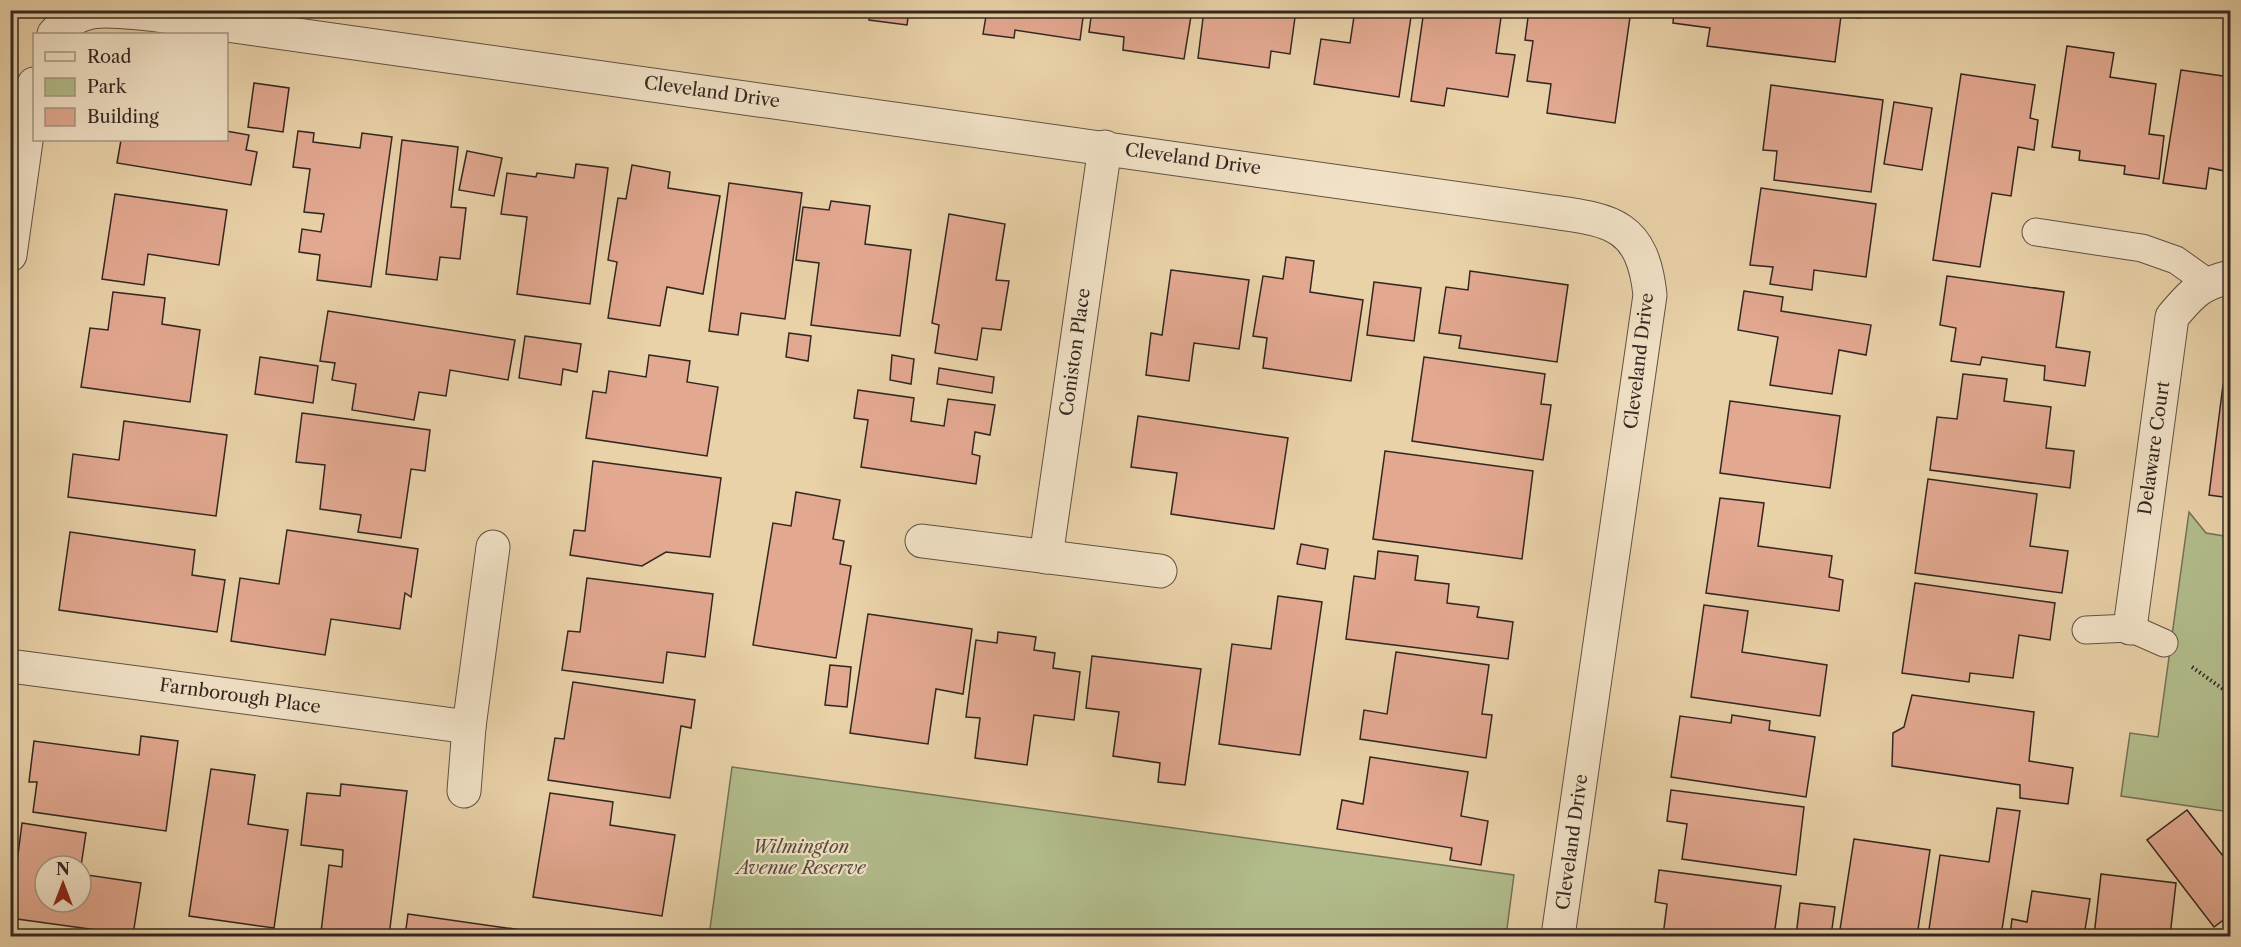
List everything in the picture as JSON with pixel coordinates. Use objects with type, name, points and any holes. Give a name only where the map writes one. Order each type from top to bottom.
[{"type":"street","name":"Cleveland Drive","points":[[55,33],[73,16],[87,12],[149,14],[1583,216],[1622,229],[1637,244],[1647,267],[1650,295],[1558,936]]},
{"type":"street","points":[[10,255],[33,91]]},
{"type":"street","name":"Coniston Place","points":[[1046,557],[1105,147]]},
{"type":"street","name":"Delaware Court","points":[[2130,628],[2172,316],[2188,298],[2219,279]]},
{"type":"street","points":[[922,542],[1160,572]]},
{"type":"street","points":[[464,790],[469,727],[493,547]]},
{"type":"street","name":"Farnborough Place","points":[[10,666],[469,727]]},
{"type":"lane","name":"Delaware Court","points":[[2036,232],[2142,248],[2219,279]]},
{"type":"lane","points":[[2086,630],[2130,628],[2164,643]]},
{"type":"path","points":[[2164,643],[2200,674],[2230,694]]},
{"type":"green space","points":[[2189,512],[2206,533],[2230,537],[2230,812],[2121,796],[2130,733],[2158,737]]},
{"type":"green space","name":"Wilmington Avenue Reserve","points":[[732,767],[1514,875],[1506,936],[709,936]]},
{"type":"building","points":[[870,10],[909,10],[907,25],[869,20]]},
{"type":"building","points":[[987,10],[1084,10],[1080,40],[1015,30],[1014,38],[983,34]]},
{"type":"building","points":[[1092,10],[1192,10],[1184,59],[1123,50],[1124,37],[1089,32]]},
{"type":"building","points":[[1204,10],[1296,10],[1290,54],[1271,51],[1269,68],[1198,58]]},
{"type":"building","points":[[1355,10],[1412,10],[1399,97],[1314,84],[1321,39],[1350,43]]},
{"type":"building","points":[[1424,10],[1502,10],[1496,53],[1515,55],[1508,97],[1447,88],[1444,106],[1411,101]]},
{"type":"building","points":[[1529,10],[1631,10],[1615,123],[1547,113],[1551,84],[1527,81],[1533,41],[1525,40]]},
{"type":"building","points":[[1674,10],[1861,10],[1860,18],[1841,16],[1835,62],[1707,46],[1710,28],[1673,23]]},
{"type":"building","points":[[2067,46],[2114,53],[2110,77],[2156,84],[2149,134],[2164,136],[2159,179],[2124,174],[2125,166],[2079,160],[2080,151],[2052,147]]},
{"type":"building","points":[[2181,70],[2230,77],[2230,172],[2209,168],[2206,189],[2163,183]]},
{"type":"building","points":[[1961,74],[2035,85],[2030,118],[2038,120],[2034,150],[2018,147],[2011,196],[1992,193],[1980,267],[1933,260]]},
{"type":"building","points":[[254,83],[289,88],[283,132],[248,127]]},
{"type":"building","points":[[1771,85],[1883,100],[1871,192],[1774,180],[1777,151],[1763,150]]},
{"type":"building","points":[[1894,102],[1932,108],[1922,170],[1884,164]]},
{"type":"building","points":[[228,131],[249,135],[246,150],[257,152],[251,185],[117,163],[121,141],[228,141]]},
{"type":"building","points":[[298,131],[314,133],[313,142],[360,148],[362,133],[392,137],[371,287],[317,280],[320,255],[299,252],[302,229],[321,232],[324,214],[304,212],[310,169],[293,167]]},
{"type":"building","points":[[402,140],[458,147],[451,207],[466,208],[460,259],[440,257],[437,280],[386,274]]},
{"type":"building","points":[[467,151],[502,158],[494,196],[459,190]]},
{"type":"building","points":[[576,164],[608,168],[590,304],[517,294],[527,217],[501,214],[507,173],[536,177],[537,173],[574,178]]},
{"type":"building","points":[[632,165],[670,172],[668,188],[720,196],[703,294],[667,287],[660,326],[608,318],[617,262],[608,260],[618,198],[626,199]]},
{"type":"building","points":[[729,183],[802,193],[785,319],[741,313],[738,335],[709,331]]},
{"type":"building","points":[[1761,188],[1876,204],[1866,277],[1814,270],[1812,290],[1770,284],[1773,267],[1750,265]]},
{"type":"building","points":[[115,194],[227,210],[219,265],[148,254],[144,285],[102,279]]},
{"type":"building","points":[[831,201],[870,206],[865,244],[911,250],[900,336],[811,325],[819,263],[796,260],[803,207],[829,210]]},
{"type":"building","points":[[949,214],[1005,224],[996,280],[1009,281],[1001,330],[982,328],[977,360],[935,353],[939,325],[932,323]]},
{"type":"building","points":[[1286,257],[1314,261],[1310,292],[1363,300],[1351,381],[1263,368],[1267,338],[1253,336],[1263,276],[1283,279]]},
{"type":"building","points":[[1171,270],[1249,280],[1239,349],[1194,343],[1189,381],[1146,375],[1151,333],[1162,335]]},
{"type":"building","points":[[1470,271],[1568,285],[1557,362],[1459,348],[1461,336],[1439,333],[1446,287],[1468,290]]},
{"type":"building","points":[[1947,276],[2064,292],[2056,347],[2090,352],[2085,386],[2044,380],[2045,366],[1982,357],[1980,365],[1951,361],[1956,328],[1940,325]]},
{"type":"building","points":[[1374,282],[1421,288],[1414,341],[1367,335]]},
{"type":"building","points":[[1744,291],[1783,297],[1781,311],[1871,325],[1866,355],[1839,350],[1832,394],[1770,385],[1778,337],[1738,330]]},
{"type":"building","points":[[113,292],[165,298],[162,324],[200,330],[190,402],[81,387],[90,328],[108,330]]},
{"type":"building","points":[[328,311],[515,340],[508,380],[450,370],[446,396],[419,392],[414,420],[352,410],[356,384],[332,380],[335,363],[320,361]]},
{"type":"building","points":[[789,333],[811,336],[808,361],[786,357]]},
{"type":"building","points":[[525,336],[581,344],[577,372],[563,369],[561,385],[519,378]]},
{"type":"building","points":[[649,355],[690,361],[687,382],[718,387],[707,456],[586,438],[593,391],[606,393],[609,371],[646,377]]},
{"type":"building","points":[[892,355],[914,359],[911,384],[890,380]]},
{"type":"building","points":[[260,357],[318,366],[313,403],[255,394]]},
{"type":"building","points":[[1424,357],[1545,374],[1541,404],[1551,405],[1543,460],[1412,441]]},
{"type":"building","points":[[939,368],[994,377],[992,393],[937,384]]},
{"type":"building","points":[[1963,374],[2007,379],[2004,401],[2051,407],[2046,448],[2074,451],[2070,488],[1930,470],[1937,417],[1957,419]]},
{"type":"building","points":[[2223,385],[2230,386],[2230,498],[2209,495]]},
{"type":"building","points":[[858,390],[914,398],[911,421],[944,426],[948,399],[995,405],[990,435],[975,432],[972,454],[980,456],[976,484],[861,467],[868,420],[854,418]]},
{"type":"building","points":[[1730,401],[1840,416],[1830,488],[1720,473]]},
{"type":"building","points":[[302,413],[430,430],[425,471],[411,469],[401,538],[358,532],[361,515],[320,509],[325,465],[296,462]]},
{"type":"building","points":[[1138,416],[1288,438],[1274,529],[1171,514],[1177,473],[1131,467]]},
{"type":"building","points":[[124,421],[227,435],[216,516],[68,497],[73,454],[119,460]]},
{"type":"building","points":[[1385,451],[1533,471],[1522,559],[1373,539]]},
{"type":"building","points":[[593,461],[721,478],[710,557],[666,552],[642,566],[570,555],[574,530],[585,531]]},
{"type":"building","points":[[1928,479],[2037,494],[2030,546],[2068,551],[2062,593],[1915,573]]},
{"type":"building","points":[[796,492],[840,500],[833,539],[844,541],[840,564],[851,566],[836,658],[753,645],[773,523],[791,526]]},
{"type":"building","points":[[1720,498],[1764,503],[1758,546],[1832,556],[1829,577],[1843,580],[1839,611],[1706,593]]},
{"type":"building","points":[[287,530],[418,549],[411,597],[405,593],[400,629],[331,619],[325,655],[231,641],[240,578],[279,584]]},
{"type":"building","points":[[70,532],[195,550],[192,575],[225,580],[217,632],[59,610]]},
{"type":"building","points":[[1301,544],[1328,549],[1325,569],[1297,564]]},
{"type":"building","points":[[1378,551],[1418,556],[1415,580],[1449,584],[1447,603],[1479,607],[1477,617],[1513,622],[1508,659],[1346,639],[1354,576],[1375,579]]},
{"type":"building","points":[[587,578],[713,594],[705,657],[667,652],[663,683],[562,670],[568,631],[580,632]]},
{"type":"building","points":[[1915,583],[2055,603],[2050,640],[2019,635],[2013,678],[1970,673],[1969,682],[1902,673]]},
{"type":"building","points":[[1278,596],[1322,602],[1300,755],[1219,744],[1232,644],[1271,649]]},
{"type":"building","points":[[1704,605],[1748,611],[1742,652],[1827,665],[1820,716],[1691,697]]},
{"type":"building","points":[[868,614],[972,629],[963,694],[936,689],[928,744],[850,733]]},
{"type":"building","points":[[998,632],[1036,637],[1034,650],[1055,653],[1053,668],[1080,672],[1074,720],[1034,715],[1027,765],[975,758],[980,718],[966,717],[976,640],[997,643]]},
{"type":"building","points":[[1396,652],[1489,665],[1482,714],[1492,715],[1486,758],[1360,739],[1364,710],[1387,714]]},
{"type":"building","points":[[1092,656],[1201,669],[1185,785],[1158,782],[1160,763],[1113,756],[1119,712],[1086,708]]},
{"type":"building","points":[[830,665],[851,667],[847,707],[825,705]]},
{"type":"building","points":[[573,682],[695,700],[691,728],[681,726],[670,798],[548,780],[555,738],[564,739]]},
{"type":"building","points":[[1912,695],[2034,712],[2029,761],[2073,768],[2068,804],[2020,798],[2020,785],[1892,766],[1893,733],[1904,727]]},
{"type":"building","points":[[1732,715],[1770,721],[1769,730],[1815,737],[1806,797],[1671,777],[1680,716],[1731,723]]},
{"type":"building","points":[[141,736],[178,741],[166,831],[33,812],[37,782],[29,782],[34,741],[139,755]]},
{"type":"building","points":[[1370,757],[1468,772],[1461,816],[1488,821],[1481,865],[1450,860],[1452,848],[1337,829],[1342,800],[1363,804]]},
{"type":"building","points":[[211,769],[255,775],[248,824],[288,830],[274,928],[189,916]]},
{"type":"building","points":[[341,784],[407,791],[389,936],[356,936],[321,932],[329,865],[342,867],[343,850],[301,845],[307,793],[340,796]]},
{"type":"building","points":[[1671,790],[1804,807],[1796,875],[1682,859],[1687,824],[1667,821]]},
{"type":"building","points":[[550,793],[613,802],[610,825],[675,835],[662,916],[533,897]]},
{"type":"building","points":[[1997,808],[2020,811],[2001,936],[1928,936],[1940,855],[1989,862]]},
{"type":"building","points":[[2187,810],[2223,856],[2230,851],[2230,915],[2214,927],[2147,840]]},
{"type":"building","points":[[22,823],[86,833],[83,854],[33,854],[33,914],[93,914],[93,876],[141,883],[133,935],[10,918]]},
{"type":"building","points":[[1854,839],[1930,850],[1917,936],[1839,936]]},
{"type":"building","points":[[1659,870],[1781,886],[1774,936],[1663,936],[1667,904],[1655,902]]},
{"type":"building","points":[[2101,874],[2176,883],[2170,936],[2094,936]]},
{"type":"building","points":[[2032,891],[2090,899],[2084,936],[2010,936],[2012,919],[2027,922]]},
{"type":"building","points":[[1800,903],[1835,907],[1831,936],[1796,936]]},
{"type":"building","points":[[408,914],[564,936],[405,936]]}]
